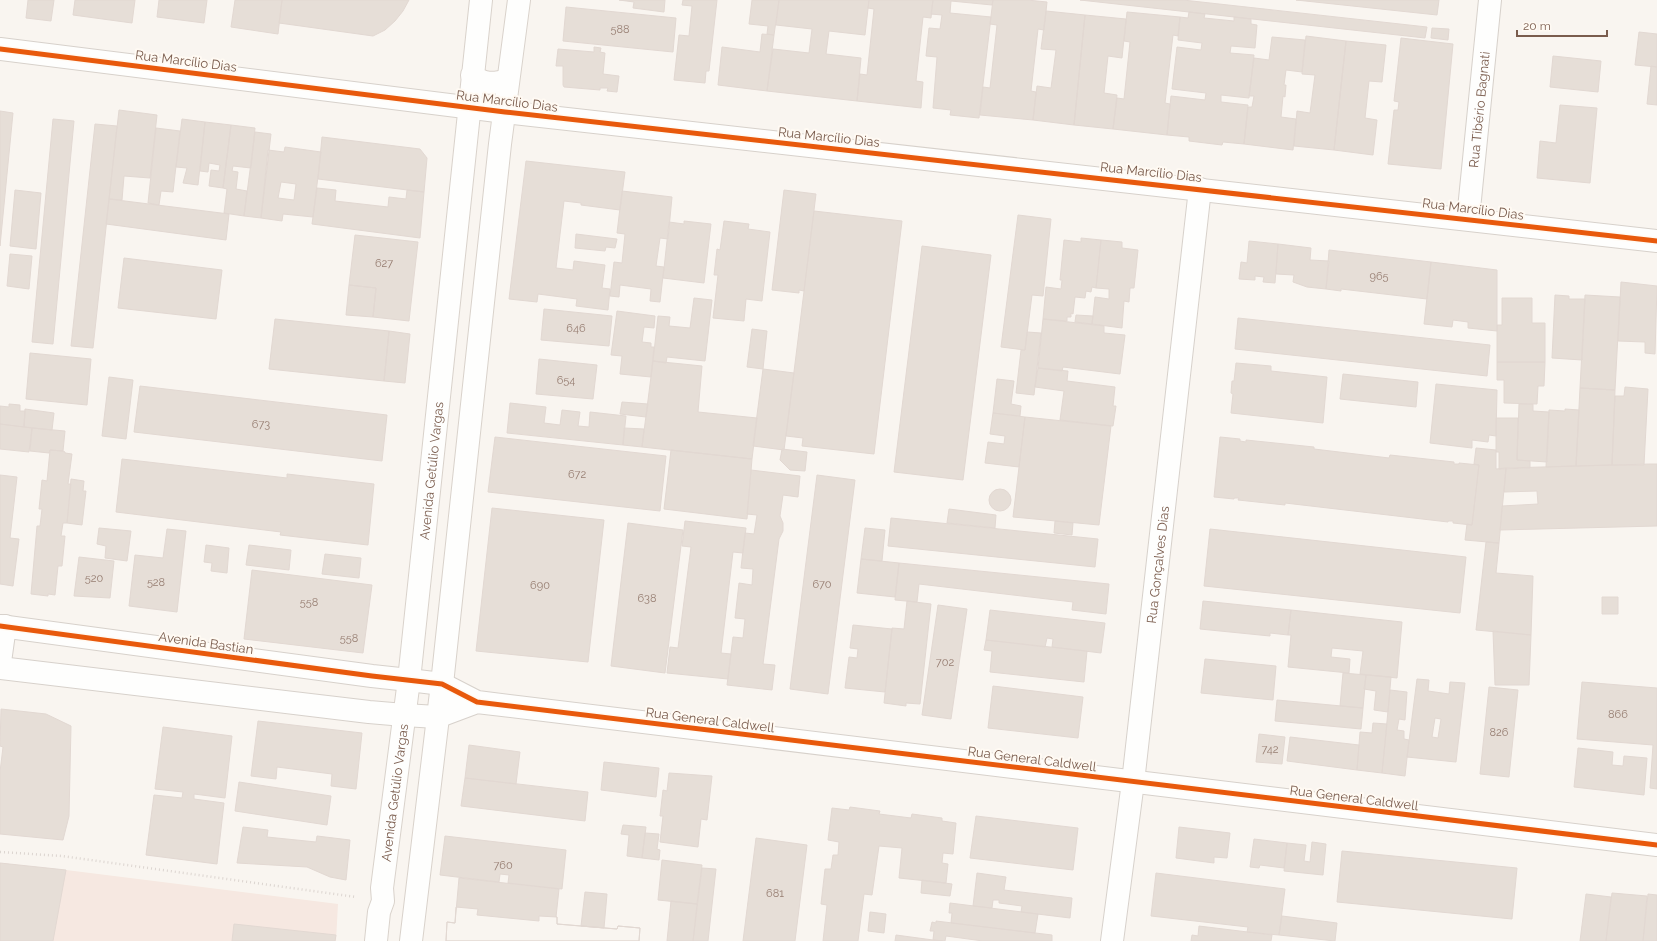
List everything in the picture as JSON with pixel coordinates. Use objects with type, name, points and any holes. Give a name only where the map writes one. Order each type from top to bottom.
[{"type":"street","name":"Avenida Getúlio Vargas","points":[[376,941],[379,912],[383,901],[382,888],[409,680],[481,0]]},
{"type":"street","points":[[411,941],[442,684],[500,144],[519,0]]},
{"type":"street","name":"Rua Tibério Bagnati","points":[[1468,220],[1490,0]]},
{"type":"street","name":"Rua Marcílio Dias","points":[[0,49],[505,112],[1657,241]]},
{"type":"street","points":[[472,75],[479,81],[489,84],[508,80]]},
{"type":"street","points":[[466,138],[482,134],[491,136],[500,144]]},
{"type":"street","name":"Rua Gonçalves Dias","points":[[1112,941],[1132,782],[1200,189]]},
{"type":"street","points":[[0,662],[2,626]]},
{"type":"street","name":"Avenida Bastian","points":[[2,626],[409,680]]},
{"type":"street","points":[[0,668],[404,715]]},
{"type":"street","name":"Rua General Caldwell","points":[[409,680],[442,684],[477,702],[1657,844]]},
{"type":"street","name":"Rua General Caldwell","points":[[404,715],[437,717],[477,702]]},
{"type":"path","points":[[0,852],[62,856],[383,901]]},
{"type":"shaded area","points":[[0,863],[338,904],[336,941],[0,941]]},
{"type":"building","points":[[28,0],[54,0],[51,21],[26,18]]},
{"type":"building","points":[[75,0],[135,0],[132,23],[73,15]]},
{"type":"building","points":[[159,0],[207,0],[204,23],[157,17]]},
{"type":"building","points":[[235,0],[282,0],[278,34],[231,27]]},
{"type":"building","points":[[282,0],[409,0],[395,21],[385,30],[373,36],[279,23]]},
{"type":"building","points":[[619,0],[665,0],[664,12],[633,8],[634,2]]},
{"type":"building","points":[[683,0],[717,0],[709,71],[706,71],[705,83],[674,80],[679,35],[689,36],[692,6],[682,5]]},
{"type":"building","points":[[752,0],[779,0],[774,35],[767,34],[768,26],[749,24]]},
{"type":"building","points":[[779,0],[869,0],[865,35],[829,31],[826,54],[861,58],[857,101],[767,91],[773,49],[809,53],[812,29],[776,25]]},
{"type":"building","points":[[869,0],[933,0],[931,18],[923,17],[916,81],[923,82],[921,108],[857,101],[860,74],[867,75],[874,9],[868,8]]},
{"type":"building","points":[[933,0],[993,0],[992,5],[951,1],[950,13],[991,17],[979,118],[950,115],[951,110],[933,108],[937,57],[926,56],[929,28],[940,29],[942,15],[931,14]]},
{"type":"building","points":[[993,0],[1027,0],[1047,2],[1044,30],[1038,29],[1031,91],[1036,92],[1033,120],[980,115],[983,87],[990,88],[997,25],[990,24]]},
{"type":"building","points":[[1080,0],[1183,0],[1427,27],[1425,38]]},
{"type":"building","points":[[1296,0],[1439,0],[1437,15]]},
{"type":"building","points":[[566,7],[676,18],[673,52],[563,41]]},
{"type":"building","points":[[1046,11],[1085,15],[1074,125],[1033,120],[1037,86],[1051,88],[1056,50],[1041,49]]},
{"type":"building","points":[[1127,12],[1180,17],[1178,36],[1173,35],[1165,103],[1170,104],[1167,135],[1113,129],[1117,98],[1124,99],[1130,42],[1124,41]]},
{"type":"building","points":[[1189,12],[1205,14],[1204,18],[1234,21],[1234,17],[1251,19],[1251,24],[1257,25],[1255,48],[1231,46],[1230,53],[1254,55],[1249,98],[1221,95],[1221,102],[1248,105],[1244,144],[1223,142],[1222,145],[1189,141],[1189,137],[1167,135],[1171,96],[1205,100],[1206,93],[1172,89],[1177,47],[1201,50],[1202,43],[1178,40],[1180,17],[1188,18]]},
{"type":"building","points":[[1085,15],[1126,19],[1122,58],[1108,56],[1104,93],[1117,95],[1113,129],[1074,125]]},
{"type":"building","points":[[1432,28],[1449,29],[1448,40],[1431,38]]},
{"type":"building","points":[[1639,32],[1657,34],[1657,67],[1635,65]]},
{"type":"building","points":[[762,34],[774,35],[767,91],[718,85],[722,47],[760,52]]},
{"type":"building","points":[[1306,36],[1346,41],[1334,150],[1294,146],[1297,111],[1310,113],[1315,75],[1302,74]]},
{"type":"building","points":[[1272,37],[1305,40],[1302,72],[1286,70],[1284,85],[1286,85],[1285,97],[1283,96],[1281,117],[1296,119],[1293,150],[1244,144],[1248,107],[1252,107],[1254,96],[1249,96],[1254,58],[1269,60]]},
{"type":"building","points":[[1401,38],[1453,44],[1441,169],[1388,164],[1394,110],[1398,110],[1399,102],[1394,101]]},
{"type":"building","points":[[1346,41],[1386,45],[1382,82],[1369,81],[1365,118],[1377,120],[1373,155],[1334,150]]},
{"type":"building","points":[[594,47],[601,48],[600,52],[605,53],[603,74],[619,76],[617,92],[607,91],[608,88],[600,88],[600,90],[564,87],[563,66],[556,66],[558,49],[594,52]]},
{"type":"building","points":[[1553,56],[1601,61],[1598,92],[1550,87]]},
{"type":"building","points":[[1651,66],[1657,67],[1657,105],[1647,104]]},
{"type":"building","points":[[1560,105],[1597,108],[1590,183],[1537,178],[1540,141],[1556,143]]},
{"type":"building","points":[[119,110],[157,115],[150,178],[124,176],[122,200],[109,199]]},
{"type":"building","points":[[0,111],[13,113],[0,246]]},
{"type":"building","points":[[53,119],[74,121],[53,344],[32,342]]},
{"type":"building","points":[[182,119],[205,122],[198,185],[183,183],[187,168],[176,167]]},
{"type":"building","points":[[205,122],[231,125],[223,188],[209,186],[211,170],[219,171],[220,165],[209,163],[208,172],[200,171]]},
{"type":"building","points":[[95,124],[117,126],[93,348],[71,346]]},
{"type":"building","points":[[231,125],[255,128],[251,168],[233,166],[232,171],[238,172],[236,189],[247,191],[244,216],[224,213],[227,189],[223,188]]},
{"type":"building","points":[[156,128],[180,131],[173,192],[161,191],[159,205],[148,203]]},
{"type":"building","points":[[255,132],[271,134],[261,218],[244,216]]},
{"type":"building","points":[[322,137],[420,149],[427,158],[424,192],[318,179]]},
{"type":"building","points":[[285,147],[321,152],[313,217],[283,214],[282,221],[261,218],[268,150],[284,152]],"holes":[[[281,182],[296,184],[294,200],[278,198]]]},
{"type":"building","points":[[526,161],[625,172],[620,210],[581,205],[581,203],[564,201],[556,268],[573,270],[574,261],[605,265],[602,288],[610,289],[608,310],[576,306],[577,299],[538,294],[537,302],[509,299]]},
{"type":"building","points":[[317,188],[336,190],[335,201],[388,207],[389,197],[406,199],[407,190],[424,192],[420,238],[312,224]]},
{"type":"building","points":[[15,190],[41,193],[36,249],[10,246]]},
{"type":"building","points":[[784,190],[816,194],[804,291],[799,290],[799,293],[772,290]]},
{"type":"building","points":[[622,191],[672,197],[668,239],[660,238],[656,266],[664,267],[660,302],[650,301],[651,289],[620,285],[619,297],[610,296],[614,262],[622,263],[625,234],[617,233]]},
{"type":"building","points":[[109,199],[229,214],[226,240],[106,224]]},
{"type":"building","points":[[814,211],[902,221],[874,454],[802,446],[803,438],[786,436]]},
{"type":"building","points":[[1018,215],[1051,219],[1043,296],[1032,295],[1025,350],[1001,347]]},
{"type":"building","points":[[684,221],[711,224],[704,283],[663,278],[669,222],[684,224]]},
{"type":"building","points":[[724,221],[749,224],[748,229],[770,232],[762,301],[746,299],[744,321],[713,318],[718,275],[714,275],[717,249],[720,250]]},
{"type":"building","points":[[576,234],[617,239],[615,248],[606,247],[605,251],[575,248]]},
{"type":"building","points":[[355,235],[418,242],[409,321],[373,317],[376,288],[349,285]]},
{"type":"building","points":[[1081,238],[1101,240],[1096,288],[1092,287],[1091,292],[1086,291],[1085,298],[1075,297],[1073,314],[1071,313],[1071,317],[1067,317],[1067,321],[1043,319],[1046,287],[1061,289],[1062,280],[1060,280],[1064,240],[1081,242]]},
{"type":"building","points":[[1101,240],[1122,242],[1122,248],[1138,250],[1134,288],[1130,288],[1129,302],[1124,301],[1122,328],[1092,324],[1095,297],[1109,299],[1109,289],[1096,288]]},
{"type":"building","points":[[1249,241],[1278,244],[1275,283],[1263,282],[1264,277],[1255,276],[1255,280],[1239,279],[1241,262],[1247,263]]},
{"type":"building","points":[[1278,244],[1311,248],[1310,260],[1329,261],[1326,289],[1307,287],[1293,282],[1294,275],[1276,274]]},
{"type":"building","points":[[922,246],[991,255],[963,480],[894,472]]},
{"type":"building","points":[[1329,250],[1431,262],[1427,299],[1341,289],[1341,291],[1326,289]]},
{"type":"building","points":[[10,254],[32,256],[29,289],[7,286]]},
{"type":"building","points":[[124,258],[222,270],[216,319],[118,308]]},
{"type":"building","points":[[1431,262],[1497,270],[1497,331],[1468,328],[1468,322],[1453,320],[1452,327],[1424,324]]},
{"type":"building","points":[[1621,282],[1657,286],[1655,354],[1645,353],[1645,342],[1618,341]]},
{"type":"building","points":[[349,285],[376,288],[373,317],[346,315]]},
{"type":"building","points":[[1555,295],[1569,296],[1569,299],[1585,299],[1582,360],[1552,358]]},
{"type":"building","points":[[1585,295],[1620,297],[1615,390],[1580,388]]},
{"type":"building","points":[[694,298],[712,300],[705,361],[667,357],[666,363],[653,361],[658,316],[670,317],[669,326],[690,328]]},
{"type":"building","points":[[1502,298],[1532,298],[1532,323],[1545,323],[1545,362],[1497,362],[1497,325],[1502,325]]},
{"type":"building","points":[[544,309],[612,316],[609,346],[541,340]]},
{"type":"building","points":[[617,311],[655,316],[654,328],[644,327],[642,342],[651,343],[651,347],[654,347],[651,377],[620,374],[622,356],[611,355]]},
{"type":"building","points":[[1076,315],[1093,316],[1092,324],[1075,322]]},
{"type":"building","points":[[1238,318],[1490,345],[1487,376],[1235,349]]},
{"type":"building","points":[[275,319],[389,331],[384,381],[269,369]]},
{"type":"building","points":[[1043,319],[1104,326],[1104,333],[1125,335],[1120,374],[1063,367],[1062,371],[1038,368]]},
{"type":"building","points":[[752,329],[767,331],[763,369],[747,367]]},
{"type":"building","points":[[389,331],[410,334],[405,383],[384,381]]},
{"type":"building","points":[[1027,332],[1041,333],[1034,395],[1016,393],[1021,350],[1025,350]]},
{"type":"building","points":[[30,353],[91,359],[87,405],[26,399]]},
{"type":"building","points":[[539,359],[597,365],[593,399],[536,394]]},
{"type":"building","points":[[653,361],[702,366],[698,412],[757,418],[752,459],[642,447]]},
{"type":"building","points":[[1497,362],[1545,362],[1544,386],[1538,386],[1537,404],[1504,403],[1504,380],[1497,380]]},
{"type":"building","points":[[1236,363],[1271,366],[1271,371],[1327,377],[1323,423],[1231,413],[1233,394],[1231,393],[1232,381],[1234,381]]},
{"type":"building","points":[[1038,368],[1068,371],[1067,381],[1115,387],[1113,406],[1116,406],[1113,426],[1060,420],[1064,391],[1035,387]]},
{"type":"building","points":[[763,369],[794,373],[784,450],[753,446]]},
{"type":"building","points":[[1343,374],[1418,382],[1416,407],[1340,399]]},
{"type":"building","points":[[109,377],[133,380],[126,439],[102,436]]},
{"type":"building","points":[[997,379],[1014,381],[1011,404],[1021,406],[1020,416],[993,413]]},
{"type":"building","points":[[1436,384],[1497,390],[1496,436],[1489,435],[1488,442],[1472,440],[1472,448],[1430,443]]},
{"type":"building","points":[[140,386],[387,415],[382,461],[134,432]]},
{"type":"building","points":[[1625,387],[1648,389],[1644,465],[1612,465],[1615,396],[1624,396]]},
{"type":"building","points":[[1580,388],[1615,390],[1612,465],[1576,466]]},
{"type":"building","points":[[622,402],[648,404],[646,417],[620,414]]},
{"type":"building","points":[[510,403],[546,407],[544,423],[560,425],[562,410],[580,412],[578,426],[589,427],[590,412],[626,416],[623,445],[507,433]]},
{"type":"building","points":[[9,404],[20,405],[20,411],[25,411],[24,427],[0,424],[0,406],[9,407]]},
{"type":"building","points":[[1519,404],[1533,404],[1533,411],[1549,412],[1547,462],[1517,460]]},
{"type":"building","points":[[25,409],[54,413],[52,430],[24,427]]},
{"type":"building","points":[[1565,409],[1579,410],[1576,466],[1546,467],[1549,410],[1565,411]]},
{"type":"building","points":[[993,413],[1025,417],[1019,467],[985,463],[988,442],[1004,444],[1005,436],[990,434]]},
{"type":"building","points":[[1025,417],[1111,426],[1099,525],[1013,517]]},
{"type":"building","points":[[1496,418],[1518,418],[1517,460],[1530,461],[1530,468],[1499,469],[1499,452],[1496,452]]},
{"type":"building","points":[[0,424],[32,428],[29,452],[0,449]]},
{"type":"building","points":[[32,428],[65,431],[63,451],[50,450],[49,453],[30,451]]},
{"type":"building","points":[[624,428],[644,429],[642,447],[623,445]]},
{"type":"building","points":[[495,437],[666,456],[660,511],[488,492]]},
{"type":"building","points":[[1220,437],[1240,439],[1240,441],[1246,442],[1246,440],[1314,447],[1314,449],[1389,458],[1390,455],[1454,462],[1454,464],[1479,465],[1472,525],[1453,523],[1453,521],[1448,522],[1285,503],[1285,505],[1238,500],[1239,498],[1214,497]]},
{"type":"building","points":[[1476,448],[1496,450],[1496,469],[1506,468],[1499,543],[1465,540],[1467,524],[1472,525],[1479,465],[1474,464]]},
{"type":"building","points":[[782,449],[807,452],[805,471],[790,470],[780,460]]},
{"type":"building","points":[[50,450],[63,451],[65,453],[72,454],[68,484],[71,484],[67,523],[63,523],[61,536],[65,536],[62,566],[58,566],[55,595],[48,594],[48,596],[31,594],[37,526],[40,526],[42,509],[39,509],[42,480],[47,481]]},
{"type":"building","points":[[671,450],[752,459],[747,519],[664,509]]},
{"type":"building","points":[[122,459],[287,478],[287,474],[374,484],[368,545],[280,535],[281,532],[116,512]]},
{"type":"building","points":[[1657,464],[1657,526],[1500,530],[1502,506],[1538,504],[1537,491],[1504,492],[1506,468]]},
{"type":"building","points":[[751,470],[800,476],[798,497],[783,495],[780,516],[783,523],[783,531],[779,539],[763,664],[775,665],[772,690],[727,685],[733,637],[743,638],[745,619],[735,618],[739,583],[752,585],[753,569],[741,568],[745,533],[754,534],[757,515],[747,514]]},
{"type":"building","points":[[0,475],[17,477],[10,538],[19,539],[13,586],[0,584]]},
{"type":"building","points":[[817,475],[855,480],[828,694],[790,689]]},
{"type":"building","points":[[71,479],[84,481],[83,491],[86,491],[82,525],[67,523]]},
{"type":"building","points":[[1000,489],[1008,492],[1011,500],[1008,508],[1000,511],[992,508],[989,500],[992,492]]},
{"type":"building","points":[[492,508],[604,520],[588,662],[476,651]]},
{"type":"building","points":[[949,509],[996,515],[995,528],[947,523]]},
{"type":"building","points":[[891,518],[1098,539],[1095,567],[888,546]]},
{"type":"building","points":[[685,521],[746,528],[743,553],[733,552],[721,653],[731,654],[728,679],[667,673],[670,647],[678,648],[691,547],[682,546]]},
{"type":"building","points":[[1055,521],[1073,523],[1072,535],[1054,533]]},
{"type":"building","points":[[628,523],[683,530],[665,673],[611,666]]},
{"type":"building","points":[[99,528],[131,531],[127,561],[105,558],[106,546],[97,544]]},
{"type":"building","points":[[865,528],[885,530],[882,561],[861,559]]},
{"type":"building","points":[[167,529],[186,531],[177,612],[129,606],[135,555],[163,558]]},
{"type":"building","points":[[1210,529],[1466,557],[1460,613],[1204,586]]},
{"type":"building","points":[[1486,542],[1499,543],[1496,573],[1533,576],[1531,635],[1476,630]]},
{"type":"building","points":[[206,545],[229,548],[227,573],[211,571],[212,563],[204,562]]},
{"type":"building","points":[[249,545],[291,550],[289,570],[246,565]]},
{"type":"building","points":[[325,554],[361,558],[359,578],[322,574]]},
{"type":"building","points":[[79,557],[114,561],[110,598],[74,596]]},
{"type":"building","points":[[861,559],[899,563],[895,597],[857,593]]},
{"type":"building","points":[[899,563],[1109,584],[1106,614],[1072,610],[1073,602],[919,584],[917,602],[895,600]]},
{"type":"building","points":[[252,570],[372,585],[363,653],[244,639]]},
{"type":"building","points":[[1602,597],[1618,597],[1618,614],[1602,614]]},
{"type":"building","points":[[907,601],[931,604],[920,704],[906,703],[906,706],[884,703],[892,628],[904,629]]},
{"type":"building","points":[[1203,601],[1291,610],[1288,635],[1270,633],[1270,636],[1200,629]]},
{"type":"building","points":[[938,605],[967,609],[951,719],[922,715]]},
{"type":"building","points":[[990,610],[1105,623],[1101,653],[1052,647],[1053,639],[1047,638],[1045,647],[986,640]]},
{"type":"building","points":[[1291,610],[1402,622],[1397,678],[1360,674],[1363,651],[1332,648],[1331,657],[1350,659],[1349,673],[1288,667],[1291,635],[1288,635]]},
{"type":"building","points":[[853,625],[892,629],[885,692],[845,688],[849,657],[857,658],[858,649],[850,648]]},
{"type":"building","points":[[1493,631],[1531,635],[1529,685],[1495,685]]},
{"type":"building","points":[[986,640],[1087,651],[1084,682],[990,672],[992,651],[984,650]]},
{"type":"building","points":[[1205,659],[1276,666],[1273,700],[1201,693]]},
{"type":"building","points":[[1343,673],[1366,675],[1363,708],[1340,706]]},
{"type":"building","points":[[1366,675],[1391,677],[1388,712],[1374,710],[1376,691],[1364,689]]},
{"type":"building","points":[[1417,679],[1429,680],[1428,691],[1449,694],[1450,682],[1465,683],[1456,762],[1407,757]],"holes":[[[1435,718],[1441,719],[1438,738],[1432,737]]]},
{"type":"building","points":[[1582,682],[1657,688],[1657,789],[1650,788],[1653,745],[1577,739]]},
{"type":"building","points":[[993,686],[1083,697],[1078,738],[988,728]]},
{"type":"building","points":[[1489,687],[1518,690],[1509,777],[1480,774]]},
{"type":"building","points":[[1390,690],[1407,692],[1405,720],[1399,719],[1397,730],[1404,731],[1404,739],[1409,740],[1405,776],[1382,773]]},
{"type":"building","points":[[1277,700],[1363,708],[1361,729],[1275,721]]},
{"type":"building","points":[[1,709],[46,714],[71,726],[69,816],[63,840],[0,834],[0,772],[3,747],[0,746]]},
{"type":"building","points":[[258,721],[362,733],[356,789],[331,786],[332,774],[277,767],[276,779],[251,776]]},
{"type":"building","points":[[1373,723],[1387,724],[1382,773],[1357,770],[1360,732],[1372,733]]},
{"type":"building","points":[[163,727],[232,736],[225,798],[194,794],[194,799],[224,803],[217,864],[146,855],[154,795],[182,798],[183,792],[155,789]]},
{"type":"building","points":[[1259,734],[1285,737],[1282,764],[1256,762]]},
{"type":"building","points":[[1290,737],[1359,745],[1357,770],[1287,761]]},
{"type":"building","points":[[469,745],[520,752],[516,784],[465,778]]},
{"type":"building","points":[[1578,748],[1613,752],[1612,765],[1623,766],[1624,756],[1647,758],[1644,795],[1574,787]]},
{"type":"building","points":[[604,762],[659,768],[656,797],[601,790]]},
{"type":"building","points":[[669,773],[712,776],[707,820],[701,819],[698,847],[660,842],[663,816],[660,816],[663,790],[667,791]]},
{"type":"building","points":[[465,778],[588,792],[585,821],[461,806]]},
{"type":"building","points":[[239,782],[331,796],[327,825],[235,811]]},
{"type":"building","points":[[850,807],[880,811],[879,814],[911,818],[912,814],[942,818],[942,821],[956,823],[953,854],[943,853],[942,863],[948,864],[946,883],[899,878],[902,848],[879,846],[872,895],[864,894],[858,941],[823,941],[827,905],[821,904],[825,869],[831,869],[833,855],[838,855],[839,842],[828,840],[832,808],[849,810]]},
{"type":"building","points":[[976,816],[1078,828],[1073,870],[970,858]]},
{"type":"building","points":[[623,825],[646,827],[642,858],[627,856],[629,835],[621,834]]},
{"type":"building","points":[[243,827],[268,830],[267,837],[316,842],[317,836],[350,840],[346,880],[330,877],[307,867],[237,863]]},
{"type":"building","points":[[1179,827],[1230,833],[1227,858],[1214,857],[1214,863],[1176,858]]},
{"type":"building","points":[[645,833],[659,834],[657,849],[660,850],[659,860],[642,858]]},
{"type":"building","points":[[445,836],[566,850],[562,889],[508,883],[509,875],[500,874],[499,882],[440,875]]},
{"type":"building","points":[[756,838],[807,845],[795,941],[743,941]]},
{"type":"building","points":[[1254,839],[1287,843],[1284,868],[1260,865],[1259,868],[1250,867]]},
{"type":"building","points":[[1312,842],[1326,844],[1323,875],[1284,871],[1287,843],[1306,845],[1304,861],[1310,862]]},
{"type":"building","points":[[1342,851],[1517,868],[1512,919],[1337,902]]},
{"type":"building","points":[[662,860],[702,865],[697,904],[658,900]]},
{"type":"building","points":[[0,863],[66,870],[53,941],[0,941]]},
{"type":"building","points":[[702,868],[716,869],[708,941],[693,941]]},
{"type":"building","points":[[977,873],[1006,877],[1004,890],[1072,898],[1070,918],[1021,912],[1022,906],[999,903],[999,900],[993,900],[992,908],[973,906]]},
{"type":"building","points":[[1156,873],[1285,889],[1279,935],[1247,932],[1248,927],[1151,916]]},
{"type":"building","points":[[459,878],[559,889],[556,917],[557,924],[617,929],[618,926],[640,928],[639,941],[446,941],[447,922],[455,923]]},
{"type":"building","points":[[922,880],[952,884],[950,896],[921,893]]},
{"type":"building","points":[[585,892],[607,894],[604,928],[581,926]]},
{"type":"building","points":[[1612,893],[1647,896],[1643,941],[1606,941]]},
{"type":"building","points":[[1586,894],[1611,897],[1606,941],[1580,941]]},
{"type":"building","points":[[1648,894],[1657,895],[1657,941],[1643,941]]},
{"type":"building","points":[[671,901],[697,904],[693,941],[667,941]]},
{"type":"building","points":[[950,903],[1038,914],[1035,933],[951,923],[952,913],[949,913]]},
{"type":"building","points":[[456,907],[478,909],[477,915],[539,921],[539,916],[557,917],[557,924],[617,929],[618,926],[640,928],[639,941],[446,941],[447,922],[455,923]]},
{"type":"building","points":[[870,912],[886,914],[884,933],[868,931]]},
{"type":"building","points":[[1282,916],[1337,923],[1335,941],[1279,935]]},
{"type":"building","points":[[936,921],[1052,935],[1052,941],[983,941],[946,936],[945,941],[933,940],[934,931],[930,931],[932,922],[936,923]]},
{"type":"building","points":[[234,924],[336,935],[335,941],[232,941]]},
{"type":"building","points":[[1199,926],[1272,935],[1271,941],[1191,941],[1192,935],[1198,936]]},
{"type":"building","points":[[896,935],[933,940],[943,941],[895,941]]},
{"type":"cycle path","points":[[0,49],[505,112],[1657,241]]},
{"type":"cycle path","points":[[0,626],[442,684],[477,702],[1657,845]]}]
